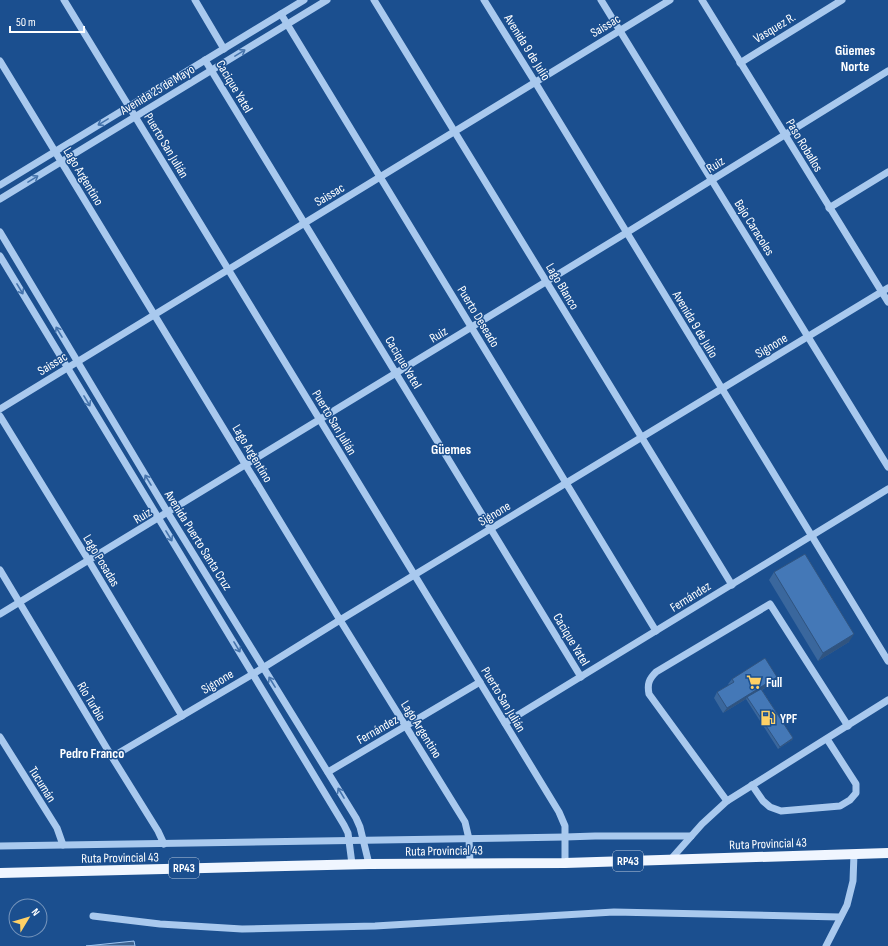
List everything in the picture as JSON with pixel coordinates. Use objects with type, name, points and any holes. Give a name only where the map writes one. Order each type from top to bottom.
[{"type":"main road","name":"Ruta Provincial 43","points":[[0,872],[470,862],[565,863],[888,853]]},
{"type":"street","name":"Puerto San Julián","points":[[64,0],[559,812],[565,826],[565,863]]},
{"type":"street","name":"Cacique Yatel","points":[[195,0],[224,49]]},
{"type":"street","name":"Avenida 25 de Mayo","points":[[0,185],[304,0]]},
{"type":"street","name":"Avenida 25 de Mayo","points":[[0,199],[327,0]]},
{"type":"street","name":"Lago Blanco","points":[[374,0],[732,584]]},
{"type":"street","name":"Avenida 9 de Julio","points":[[484,0],[888,661]]},
{"type":"street","name":"Bajo Caracoles","points":[[602,0],[888,467]]},
{"type":"street","name":"Saissac","points":[[0,409],[670,0]]},
{"type":"street","name":"Paso Roballos","points":[[702,0],[829,208],[885,290],[888,302]]},
{"type":"street","name":"Vasquez R.","points":[[740,62],[842,0]]},
{"type":"street","name":"Puerto Deseado","points":[[282,14],[656,631]]},
{"type":"street","name":"Cacique Yatel","points":[[205,60],[581,677]]},
{"type":"street","name":"Lago Argentino","points":[[0,61],[340,620],[465,822],[469,839],[470,862]]},
{"type":"street","name":"Ruiz","points":[[0,614],[547,282],[888,71]]},
{"type":"street","points":[[829,208],[888,172]]},
{"type":"street","name":"Avenida Puerto Santa Cruz","points":[[0,232],[168,513],[356,818],[360,827],[369,864]]},
{"type":"street","name":"Avenida Puerto Santa Cruz","points":[[0,256],[344,825],[348,833],[352,864]]},
{"type":"street","name":"Signone","points":[[112,757],[263,668],[885,290]]},
{"type":"street","name":"Lago Posadas","points":[[0,416],[182,716]]},
{"type":"street","name":"Fernández","points":[[505,724],[888,489]]},
{"type":"street","name":"Río Turbio","points":[[0,570],[158,831],[164,844]]},
{"type":"street","points":[[727,801],[649,694],[648,685],[651,677],[656,672],[770,604],[848,726]]},
{"type":"street","name":"Fernández","points":[[328,772],[480,682]]},
{"type":"street","points":[[671,859],[714,812],[727,801],[888,700]]},
{"type":"street","name":"Tucumán","points":[[0,736],[57,828],[63,845]]},
{"type":"street","points":[[752,785],[763,801],[770,807],[781,811],[840,806],[850,800],[856,793],[856,784],[826,739]]},
{"type":"street","points":[[0,846],[595,836],[691,836]]},
{"type":"street","points":[[826,946],[847,904],[852,881],[854,854]]},
{"type":"street","points":[[93,916],[160,924],[242,929],[375,926],[614,912],[840,917]]},
{"type":"water","points":[[134,941],[135,946],[86,946]]},
{"type":"building","points":[[805,554],[854,634],[823,653],[774,572]]},
{"type":"building","points":[[765,658],[777,677],[727,708],[717,692],[734,682],[732,679]]},
{"type":"building","points":[[761,689],[793,738],[780,747],[747,697]]},
{"type":"place","name":"Full","points":[[754,682]]},
{"type":"place","name":"YPF","points":[[768,718]]},
{"type":"district","name":"Güemes Norte","points":[[855,58]]},
{"type":"district","name":"Güemes","points":[[451,449]]},
{"type":"district","name":"Pedro Franco","points":[[92,753]]}]
